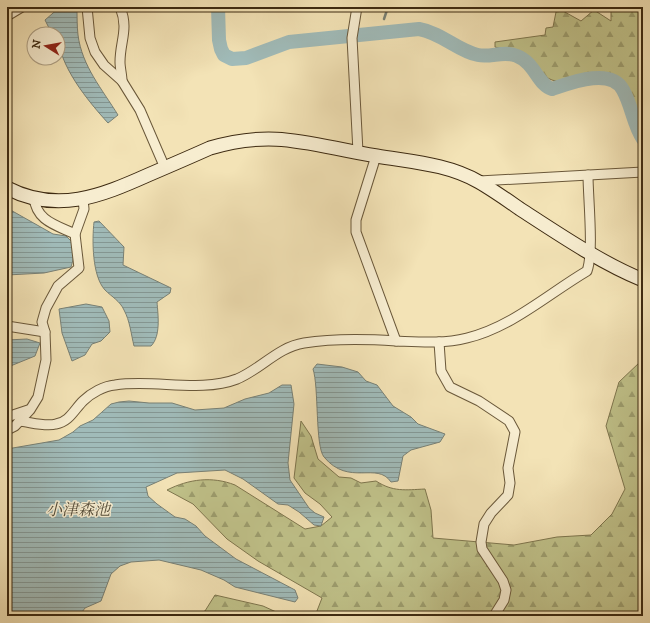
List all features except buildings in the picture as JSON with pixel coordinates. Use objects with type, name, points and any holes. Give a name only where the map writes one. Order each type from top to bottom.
[{"type":"street","points":[[7,16],[22,7]]},
{"type":"street","points":[[87,7],[90,38],[96,52],[104,65],[122,81],[140,110],[165,168]]},
{"type":"street","points":[[120,7],[124,18],[125,31],[120,61],[122,81]]},
{"type":"street","points":[[357,7],[352,35],[358,152]]},
{"type":"street","points":[[7,188],[34,198],[64,201],[83,199],[106,194],[210,148],[227,143],[267,138],[300,140],[376,156],[440,166],[479,182],[550,228],[627,273],[643,280]]},
{"type":"street","points":[[376,156],[356,220],[356,232],[396,341]]},
{"type":"street","points":[[479,182],[643,172]]},
{"type":"street","points":[[19,421],[54,425],[63,422],[83,400],[100,389],[115,385],[145,383],[210,385],[238,379],[280,351],[303,343],[333,340],[439,342],[467,338],[482,333],[504,323],[547,299],[558,288],[587,272],[589,265],[588,175]]},
{"type":"street","points":[[34,198],[35,209],[40,215],[50,223],[76,234]]},
{"type":"street","points":[[7,430],[30,410],[40,391],[46,360],[45,332],[42,322],[46,308],[58,286],[79,268],[76,234],[84,209],[83,199]]},
{"type":"street","points":[[7,326],[45,332]]},
{"type":"street","points":[[439,342],[441,371],[450,387],[480,401],[508,421],[515,432],[508,468],[510,483],[508,495],[491,513],[484,524],[480,542],[482,549],[503,581],[506,590],[504,600],[494,616]]},
{"type":"street","points":[[7,417],[30,410]]},
{"type":"green space","points":[[611,7],[643,7],[643,134],[636,111],[627,91],[612,78],[601,75],[587,75],[565,81],[552,80],[521,56],[495,47],[495,42],[545,35],[546,28],[553,27],[556,12],[563,11],[581,21],[594,10],[611,21]]},
{"type":"green space","points":[[640,362],[643,363],[643,616],[315,616],[322,598],[258,561],[227,539],[193,504],[167,490],[192,481],[218,480],[235,485],[305,529],[321,526],[332,517],[320,504],[305,493],[294,478],[301,421],[311,436],[318,459],[339,477],[351,478],[361,483],[376,481],[382,485],[399,490],[425,489],[431,510],[433,538],[514,545],[557,537],[591,535],[612,514],[625,489],[606,426],[619,382]]},
{"type":"green space","points":[[215,595],[263,606],[285,616],[190,616],[205,611]]},
{"type":"water","points":[[60,7],[77,7],[78,35],[84,57],[88,67],[118,115],[108,123],[83,93],[66,64],[66,26],[48,26],[45,20]]},
{"type":"water","points":[[7,208],[53,234],[66,236],[73,243],[75,253],[71,267],[44,273],[7,275]]},
{"type":"water","points":[[99,221],[124,247],[123,265],[171,288],[170,293],[157,302],[158,331],[151,346],[134,346],[126,314],[118,302],[105,290],[101,284],[95,267],[93,248],[94,222]]},
{"type":"water","points":[[86,304],[102,307],[109,321],[110,332],[101,341],[92,344],[85,355],[72,361],[62,333],[59,309]]},
{"type":"water","points":[[27,339],[40,343],[35,356],[8,367],[7,340]]},
{"type":"water","points":[[317,364],[342,367],[358,372],[366,381],[377,385],[393,406],[411,417],[418,424],[445,434],[440,442],[411,450],[403,456],[398,481],[391,482],[385,476],[378,473],[352,473],[343,471],[333,466],[324,457],[319,441],[315,377],[313,369]]},
{"type":"water","name":"小津森池","points":[[282,385],[291,385],[294,404],[288,463],[290,480],[309,508],[315,513],[324,517],[321,526],[314,525],[288,505],[278,504],[243,479],[225,470],[177,473],[146,487],[148,496],[175,517],[185,519],[196,526],[205,536],[236,559],[295,590],[298,598],[295,602],[235,587],[224,580],[201,570],[159,560],[131,562],[120,566],[111,574],[101,601],[85,608],[79,616],[7,616],[7,449],[59,440],[80,426],[93,420],[111,404],[119,402],[172,403],[195,410],[224,408],[245,399],[269,393]]},
{"type":"waterway","points":[[218,7],[219,40],[221,49],[224,55],[232,59],[246,58],[289,42],[419,29],[435,34],[464,50],[478,55],[488,56],[512,54],[517,56],[523,59],[532,68],[547,87],[552,89],[569,83],[590,79],[609,79],[617,83],[623,90],[643,139]]},
{"type":"waterway","points":[[384,19],[388,7]]},
{"type":"waterway","points":[[380,34],[381,30]]}]
